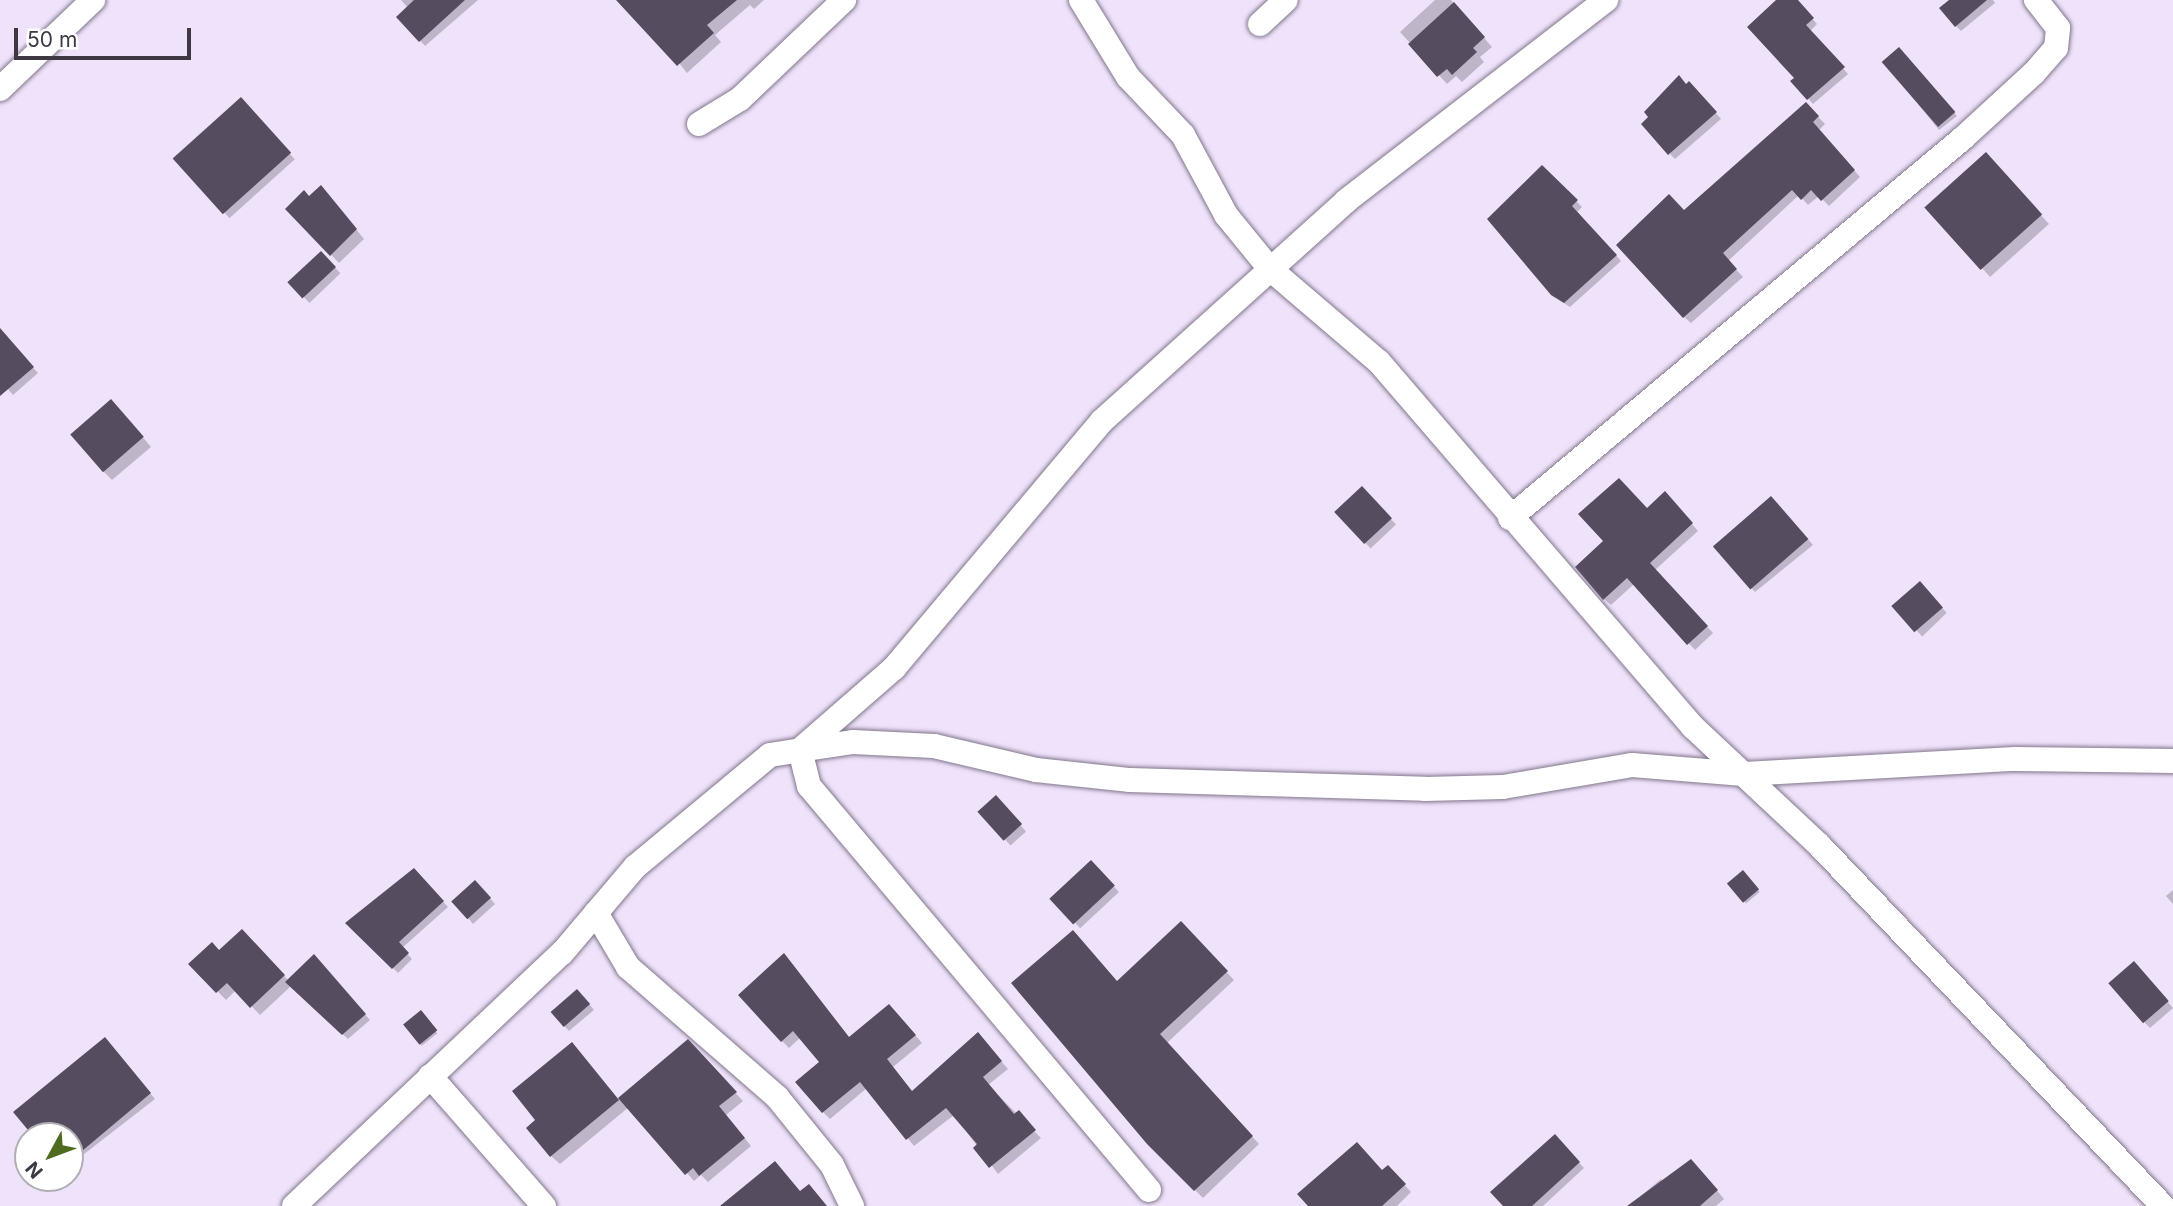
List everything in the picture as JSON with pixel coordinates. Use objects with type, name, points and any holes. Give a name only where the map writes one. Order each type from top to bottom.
[{"type":"street","points":[[0,89],[93,0]]},
{"type":"street","points":[[699,124],[740,99],[844,0]]},
{"type":"street","points":[[1081,0],[1128,77],[1183,135],[1226,215],[1270,269],[1379,362],[1510,518],[1693,727],[1819,845],[2163,1206]]},
{"type":"street","points":[[1260,24],[1286,0]]},
{"type":"street","points":[[800,750],[894,668],[1102,421],[1346,201],[1606,0]]},
{"type":"street","points":[[1510,518],[1952,147],[2034,73],[2056,48],[2058,28],[2036,0]]},
{"type":"street","points":[[294,1206],[562,953],[635,866],[770,755],[853,743],[934,746],[1036,770],[1130,780],[1425,789],[1503,787],[1632,765],[1744,774],[2015,759],[2173,761]]},
{"type":"street","points":[[800,750],[809,786],[1149,1190]]},
{"type":"street","points":[[596,913],[628,967],[777,1097],[832,1165],[852,1206]]},
{"type":"street","points":[[430,1076],[544,1206]]},
{"type":"building","points":[[414,0],[465,0],[419,42],[396,17]]},
{"type":"building","points":[[616,0],[737,0],[707,25],[714,33],[677,66]]},
{"type":"building","points":[[1776,0],[1798,0],[1814,18],[1806,25],[1845,67],[1807,100],[1790,81],[1794,78],[1747,27]]},
{"type":"building","points":[[1949,0],[1987,0],[1955,27],[1939,8]]},
{"type":"building","points":[[1454,2],[1485,37],[1473,48],[1477,52],[1452,75],[1447,69],[1437,77],[1408,44]]},
{"type":"building","points":[[1899,47],[1955,112],[1938,127],[1882,62]]},
{"type":"building","points":[[1679,75],[1686,84],[1689,81],[1717,112],[1668,155],[1641,124],[1648,117],[1644,112]]},
{"type":"building","points":[[241,97],[291,153],[223,214],[173,159]]},
{"type":"building","points":[[1806,102],[1819,116],[1813,122],[1855,170],[1821,201],[1811,190],[1801,200],[1792,190],[1723,253],[1737,269],[1683,318],[1616,245],[1669,194],[1684,210]]},
{"type":"building","points":[[1986,152],[2042,214],[1981,270],[1924,208]]},
{"type":"building","points":[[1542,165],[1578,200],[1572,206],[1617,255],[1564,303],[1551,295],[1487,219]]},
{"type":"building","points":[[321,185],[357,229],[330,256],[285,209],[304,190],[309,196]]},
{"type":"building","points":[[321,251],[336,267],[302,298],[287,282]]},
{"type":"building","points":[[0,328],[34,367],[0,396]]},
{"type":"building","points":[[111,399],[144,437],[103,472],[70,434]]},
{"type":"building","points":[[1619,478],[1647,508],[1665,491],[1693,523],[1650,563],[1708,626],[1687,645],[1627,578],[1603,600],[1575,567],[1603,541],[1578,514]]},
{"type":"building","points":[[1362,486],[1392,518],[1364,544],[1334,512]]},
{"type":"building","points":[[1771,496],[1808,539],[1750,590],[1713,547]]},
{"type":"building","points":[[1920,581],[1943,607],[1914,632],[1891,606]]},
{"type":"building","points":[[996,795],[1022,824],[1004,841],[977,812]]},
{"type":"building","points":[[1091,860],[1115,886],[1073,924],[1049,899]]},
{"type":"building","points":[[414,868],[444,901],[399,942],[409,953],[392,969],[345,923]]},
{"type":"building","points":[[1743,870],[1759,889],[1743,903],[1727,883]]},
{"type":"building","points":[[475,880],[491,898],[467,919],[451,901]]},
{"type":"building","points":[[1181,921],[1228,971],[1160,1034],[1253,1136],[1194,1191],[1147,1144],[1011,983],[1073,930],[1117,981]]},
{"type":"building","points":[[242,929],[285,975],[250,1008],[227,983],[216,993],[188,964],[212,942],[219,950]]},
{"type":"building","points":[[784,953],[849,1037],[889,1004],[916,1035],[887,1059],[912,1091],[978,1032],[1002,1061],[983,1077],[1014,1114],[1019,1110],[1036,1130],[989,1168],[973,1148],[977,1144],[946,1108],[906,1140],[860,1082],[822,1113],[795,1082],[819,1062],[793,1031],[781,1042],[738,995]]},
{"type":"building","points":[[314,954],[366,1014],[342,1035],[285,982]]},
{"type":"building","points":[[2134,961],[2169,1001],[2143,1023],[2108,983]]},
{"type":"building","points":[[577,989],[590,1004],[564,1027],[551,1012]]},
{"type":"building","points":[[421,1010],[437,1030],[419,1045],[403,1024]]},
{"type":"building","points":[[105,1037],[151,1093],[84,1149],[84,1122],[21,1122],[13,1112]]},
{"type":"building","points":[[688,1039],[737,1092],[719,1106],[745,1138],[699,1176],[693,1168],[685,1175],[618,1098]]},
{"type":"building","points":[[572,1042],[619,1100],[550,1157],[526,1128],[535,1120],[512,1091]]},
{"type":"building","points":[[1555,1134],[1580,1162],[1532,1206],[1503,1206],[1490,1192]]},
{"type":"building","points":[[1357,1142],[1382,1170],[1388,1165],[1406,1184],[1382,1206],[1308,1206],[1297,1194]]},
{"type":"building","points":[[1691,1159],[1718,1190],[1700,1206],[1627,1206]]},
{"type":"building","points":[[775,1161],[800,1191],[809,1184],[827,1206],[720,1206]]}]
